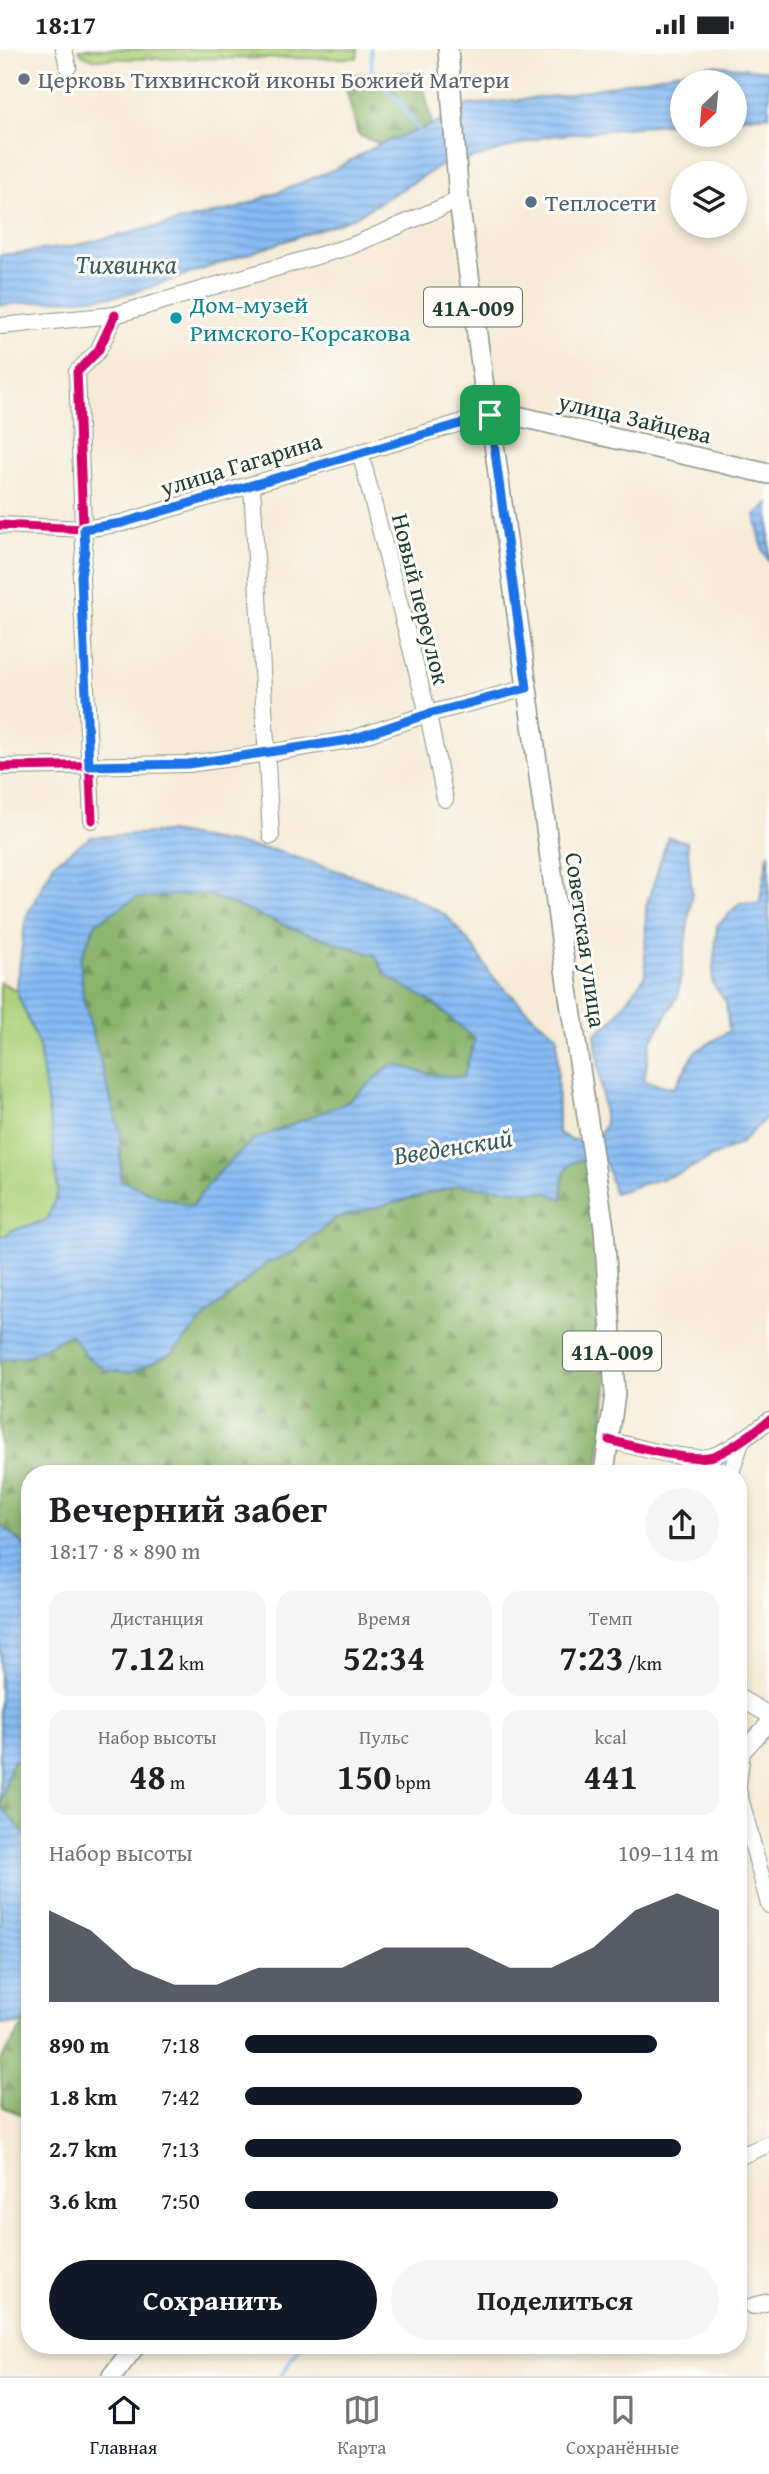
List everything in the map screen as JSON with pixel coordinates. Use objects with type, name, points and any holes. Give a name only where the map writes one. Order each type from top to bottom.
[{"type":"main road","name":"41А-009","points":[[448,49],[459,200],[490,415]]},
{"type":"main road","name":"улица Зайцева","points":[[490,415],[517,416],[769,474]]},
{"type":"main road","name":"Советская улица","points":[[490,415],[604,1228],[615,1394],[605,1465]]},
{"type":"main road","points":[[113,2376],[129,2354]]},
{"type":"street","points":[[64,49],[68,67]]},
{"type":"street","points":[[0,326],[115,315],[351,246],[459,200]]},
{"type":"street","points":[[92,820],[81,576],[85,550],[77,372],[98,351],[115,315]]},
{"type":"street","name":"улица Гагарина","points":[[0,525],[84,529],[122,523],[490,415]]},
{"type":"street","name":"Новый переулок","points":[[360,453],[428,714],[445,799]]},
{"type":"street","points":[[252,485],[271,836]]},
{"type":"street","points":[[0,767],[188,764],[268,753],[349,740],[428,714],[527,688]]},
{"type":"street","points":[[610,1440],[666,1455],[711,1457],[769,1420]]},
{"type":"street","points":[[734,1465],[742,1439]]},
{"type":"street","points":[[747,1702],[769,1715]]},
{"type":"street","points":[[747,1747],[769,1723]]},
{"type":"street","points":[[747,1821],[769,1905]]},
{"type":"street","points":[[747,2153],[769,2144]]},
{"type":"street","points":[[753,2306],[769,2302]]},
{"type":"green space","points":[[78,49],[358,49],[357,58],[93,59]]},
{"type":"green space","points":[[413,73],[423,82],[432,125],[380,144],[358,135],[345,85],[354,74]]},
{"type":"green space","points":[[206,894],[297,930],[375,955],[386,975],[433,1003],[475,1039],[463,1077],[428,1074],[392,1064],[346,1103],[253,1140],[215,1176],[192,1206],[160,1197],[121,1180],[120,1132],[83,998],[80,959],[96,923],[136,898]]},
{"type":"green space","points":[[0,982],[16,990],[39,1046],[58,1192],[47,1220],[14,1230],[0,1238]]},
{"type":"green space","points":[[589,1158],[612,1339],[599,1465],[21,1465],[21,1543],[0,1526],[0,1361],[31,1355],[71,1333],[86,1356],[172,1354],[209,1313],[268,1262],[296,1251],[336,1218],[460,1185],[547,1193],[562,1199],[565,1171],[580,1160]]},
{"type":"green space","points":[[21,1760],[21,1830],[0,1805],[12,1761]]},
{"type":"green space","points":[[21,2029],[21,2114],[3,2107],[0,2061]]},
{"type":"water","name":"Тихвинка","points":[[714,65],[769,71],[769,115],[747,117],[747,70],[689,70]]},
{"type":"water","name":"Тихвинка","points":[[670,74],[670,123],[544,137],[442,165],[355,217],[145,289],[117,296],[0,305],[0,255],[68,247],[238,208],[335,169],[380,144],[432,125],[467,105],[566,95]]},
{"type":"water","points":[[769,503],[769,562],[763,551],[755,515]]},
{"type":"water","name":"Введенский","points":[[168,832],[277,851],[405,893],[446,915],[476,950],[490,974],[535,1018],[557,1035],[558,1133],[572,1140],[600,1135],[605,1124],[595,1034],[613,1020],[645,976],[646,907],[668,837],[687,842],[692,894],[678,996],[650,1043],[644,1081],[674,1088],[695,1052],[729,1031],[726,1002],[712,983],[717,926],[740,903],[759,904],[769,853],[769,1115],[741,1143],[680,1173],[614,1193],[606,1163],[584,1159],[570,1164],[566,1170],[563,1199],[547,1193],[460,1185],[336,1218],[296,1251],[268,1262],[209,1313],[172,1354],[132,1372],[106,1370],[86,1356],[71,1334],[31,1355],[0,1361],[0,1238],[14,1230],[47,1220],[58,1192],[39,1046],[16,990],[26,917],[55,862],[91,837]],"holes":[[[206,894],[297,930],[375,955],[386,975],[433,1003],[475,1039],[463,1077],[428,1074],[393,1064],[346,1103],[253,1140],[215,1176],[192,1206],[160,1197],[121,1180],[120,1132],[83,998],[80,959],[96,923],[136,898]]]},
{"type":"water","points":[[0,1526],[21,1543],[21,1760],[12,1761],[0,1805]]},
{"type":"water","points":[[0,1805],[21,1830],[21,2024],[0,2024]]},
{"type":"waterway","points":[[371,49],[372,74],[401,104],[421,134]]},
{"type":"waterway","points":[[281,2376],[295,2354]]},
{"type":"cycle path","points":[[92,820],[81,576],[84,550],[77,372],[98,351],[115,315]]},
{"type":"cycle path","points":[[0,525],[84,529],[122,523],[490,414]]},
{"type":"cycle path","points":[[0,767],[188,764],[268,753],[349,740],[428,714],[527,688]]},
{"type":"cycle path","points":[[609,1440],[661,1453],[703,1458],[728,1449],[769,1420]]},
{"type":"place","name":"Церковь Тихвинской иконы Божией Матери","points":[[24,79]]},
{"type":"place","name":"Теплосети","points":[[531,202]]},
{"type":"place","name":"Дом-музей Римского-Корсакова","points":[[176,318]]},
{"type":"route","points":[[490,415],[527,688],[428,714],[349,740],[188,764],[89,766],[81,576],[85,550],[84,529],[122,523],[490,415]]}]
